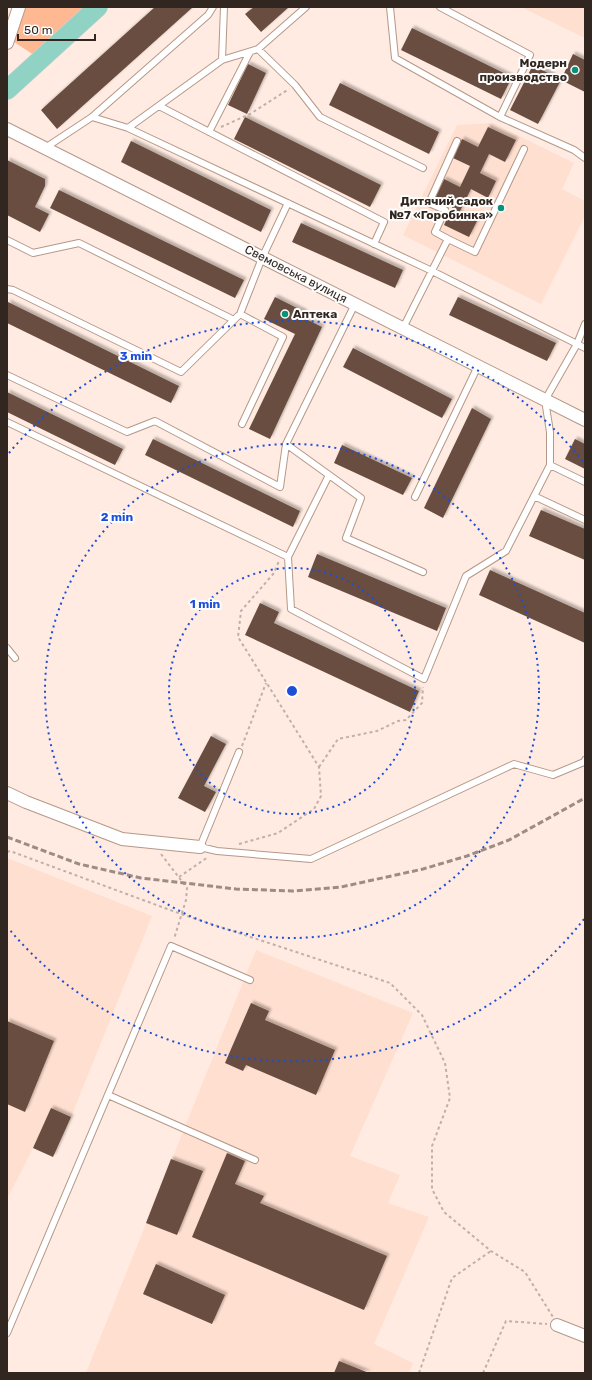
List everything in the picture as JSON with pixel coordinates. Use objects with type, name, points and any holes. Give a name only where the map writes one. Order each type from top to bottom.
[{"type":"main road","points":[[9,83],[98,7]]},
{"type":"street","points":[[7,43],[19,7]]},
{"type":"street","name":"Свемовська вулиця","points":[[7,129],[585,420]]},
{"type":"street","points":[[7,793],[26,802],[122,839],[200,847]]},
{"type":"street","points":[[557,1324],[585,1336]]},
{"type":"lane","points":[[45,148],[92,116],[208,14],[213,7]]},
{"type":"lane","points":[[222,60],[224,7]]},
{"type":"lane","points":[[128,128],[222,60],[258,49],[306,7]]},
{"type":"lane","points":[[390,7],[396,58],[500,117],[574,150],[585,158]]},
{"type":"lane","points":[[440,7],[530,55],[500,117]]},
{"type":"lane","points":[[258,49],[295,85],[320,117],[423,168]]},
{"type":"lane","points":[[209,132],[250,52]]},
{"type":"lane","points":[[159,106],[384,222],[374,244]]},
{"type":"lane","points":[[92,116],[128,128],[288,203],[432,271],[585,348]]},
{"type":"lane","points":[[457,141],[429,202],[445,210],[435,232],[475,252],[524,149]]},
{"type":"lane","points":[[7,289],[13,290],[181,372],[240,314],[262,258],[288,203]]},
{"type":"lane","points":[[403,328],[448,239]]},
{"type":"lane","points":[[7,240],[33,253],[79,243],[234,320]]},
{"type":"lane","points":[[7,375],[127,432],[155,421],[280,487],[286,444],[355,304]]},
{"type":"lane","points":[[240,314],[284,337],[242,424]]},
{"type":"lane","points":[[329,475],[288,557],[291,608],[424,679],[466,576],[506,551],[550,465],[550,432],[545,400],[577,344],[585,324]]},
{"type":"lane","points":[[415,498],[478,366]]},
{"type":"lane","points":[[7,422],[288,557]]},
{"type":"lane","points":[[286,444],[361,498],[346,538],[423,572]]},
{"type":"lane","points":[[550,465],[585,482]]},
{"type":"lane","points":[[534,496],[585,520]]},
{"type":"lane","points":[[7,648],[15,658]]},
{"type":"lane","points":[[239,752],[200,847],[218,851],[311,859],[514,764],[553,775],[584,762],[585,760]]},
{"type":"lane","points":[[7,1333],[171,946],[250,980]]},
{"type":"lane","points":[[108,1095],[255,1160]]},
{"type":"path","points":[[209,132],[250,114],[295,85]]},
{"type":"path","points":[[179,876],[218,851],[278,833],[314,809],[320,796],[319,768],[238,637],[241,611],[274,573],[282,553]]},
{"type":"path","points":[[319,768],[338,739],[377,731],[398,721],[406,720],[422,703],[424,679]]},
{"type":"path","points":[[239,752],[266,682]]},
{"type":"path","points":[[150,842],[179,876],[187,888],[186,900],[171,946]]},
{"type":"path","points":[[7,852],[10,851],[181,914],[390,983],[422,1015],[445,1063],[450,1098],[432,1146],[432,1188],[444,1212],[491,1251],[525,1272],[557,1324]]},
{"type":"path","points":[[419,1373],[452,1278],[491,1251]]},
{"type":"path","points":[[483,1373],[506,1320],[557,1324]]},
{"type":"shaded area","points":[[22,7],[92,7],[37,57],[11,40]]},
{"type":"shaded area","points":[[521,7],[585,7],[585,38]]},
{"type":"shaded area","name":"Дитячий садок №7 «Горобинка»","points":[[493,123],[574,163],[562,189],[585,201],[585,216],[541,304],[403,235],[457,125]]},
{"type":"shaded area","points":[[7,858],[152,916],[71,1117],[53,1157],[33,1148],[7,1199]]},
{"type":"shaded area","points":[[256,950],[413,1013],[350,1156],[400,1175],[388,1203],[429,1217],[374,1344],[413,1363],[409,1373],[86,1373]]},
{"type":"building","points":[[155,7],[193,7],[57,129],[41,110]]},
{"type":"building","points":[[254,7],[289,7],[261,32],[245,14]]},
{"type":"building","points":[[412,28],[512,77],[501,99],[401,50]]},
{"type":"building","name":"Модерн производство","points":[[573,54],[585,60],[585,92],[561,80]]},
{"type":"building","points":[[248,64],[266,73],[247,114],[228,105]]},
{"type":"building","points":[[533,65],[561,80],[538,124],[510,110]]},
{"type":"building","points":[[340,83],[439,132],[429,154],[329,105]]},
{"type":"building","points":[[245,117],[381,185],[370,207],[234,139]]},
{"type":"building","points":[[488,127],[516,140],[505,162],[489,154],[480,173],[496,181],[488,198],[471,189],[459,213],[477,221],[469,237],[444,225],[453,206],[435,197],[444,179],[460,187],[470,166],[453,158],[462,139],[478,147]]},
{"type":"building","points":[[131,141],[271,210],[261,232],[121,162]]},
{"type":"building","points":[[7,160],[45,179],[45,186],[35,207],[49,214],[40,232],[7,215]]},
{"type":"building","points":[[59,190],[244,280],[235,298],[50,208]]},
{"type":"building","points":[[301,223],[403,270],[395,288],[292,242]]},
{"type":"building","points":[[275,297],[305,312],[302,317],[322,327],[270,439],[249,429],[295,334],[264,319]]},
{"type":"building","points":[[458,297],[556,343],[547,361],[449,315]]},
{"type":"building","points":[[8,302],[179,386],[171,403],[7,323]]},
{"type":"building","points":[[353,348],[452,399],[442,418],[343,367]]},
{"type":"building","points":[[7,392],[123,449],[115,465],[7,412]]},
{"type":"building","points":[[472,408],[491,419],[443,518],[424,508]]},
{"type":"building","points":[[153,439],[300,511],[293,527],[145,455]]},
{"type":"building","points":[[575,439],[585,444],[585,469],[565,459]]},
{"type":"building","points":[[342,445],[412,478],[403,495],[334,463]]},
{"type":"building","points":[[541,510],[585,529],[585,560],[529,536]]},
{"type":"building","points":[[317,554],[446,608],[437,631],[308,577]]},
{"type":"building","points":[[490,570],[585,613],[585,643],[479,595]]},
{"type":"building","points":[[260,603],[279,612],[274,623],[419,691],[410,712],[245,635]]},
{"type":"building","points":[[211,736],[226,744],[204,786],[216,792],[205,812],[178,798]]},
{"type":"building","points":[[251,1003],[269,1011],[265,1020],[335,1050],[316,1095],[246,1065],[243,1071],[225,1063]]},
{"type":"building","points":[[7,1021],[54,1041],[25,1112],[7,1104]]},
{"type":"building","points":[[51,1108],[71,1117],[53,1157],[33,1148]]},
{"type":"building","points":[[227,1153],[245,1161],[235,1184],[264,1196],[260,1203],[387,1256],[364,1310],[192,1237]]},
{"type":"building","points":[[171,1159],[203,1171],[177,1235],[146,1223]]},
{"type":"building","points":[[156,1264],[225,1295],[212,1324],[143,1294]]},
{"type":"building","points":[[339,1361],[369,1373],[334,1373]]},
{"type":"railway","points":[[7,837],[79,864],[141,878],[236,889],[293,891],[341,887],[423,869],[467,856],[509,840],[585,798]]},
{"type":"place","name":"Модерн производство","points":[[575,70]]},
{"type":"place","name":"Дитячий садок №7 «Горобинка»","points":[[501,208]]},
{"type":"place","name":"Аптека","points":[[285,314]]}]
